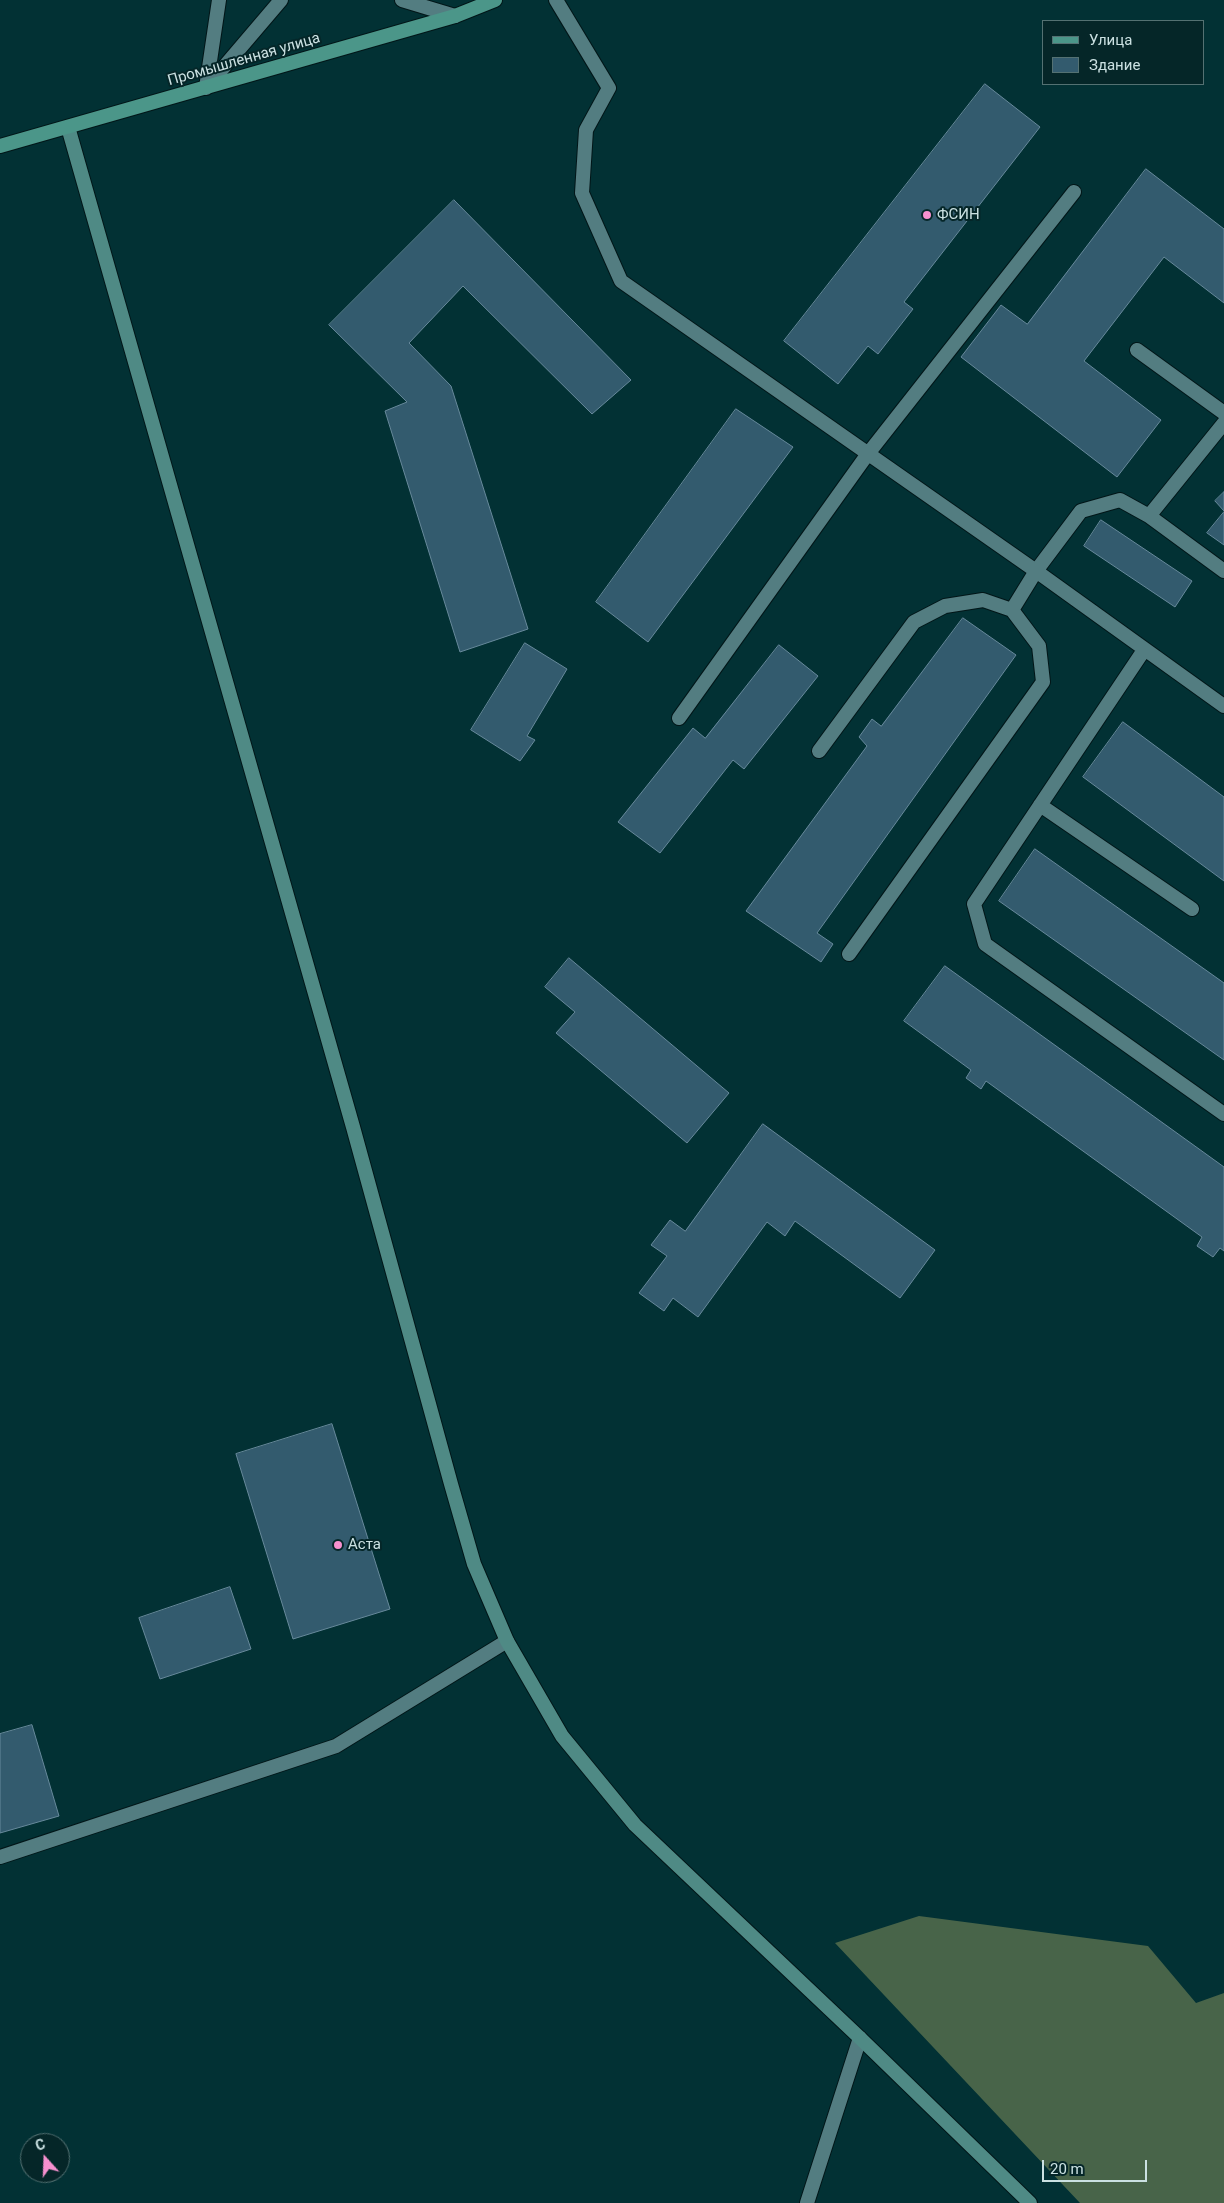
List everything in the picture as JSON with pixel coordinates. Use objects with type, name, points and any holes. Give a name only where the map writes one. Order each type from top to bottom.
[{"type":"main road","name":"Промышленная улица","points":[[0,146],[455,16],[495,0]]},
{"type":"main road","points":[[68,128],[350,1118],[450,1484],[474,1564],[507,1640],[562,1736],[635,1825],[860,2038],[1030,2203]]},
{"type":"lane","points":[[206,88],[220,0]]},
{"type":"lane","points":[[206,88],[281,0]]},
{"type":"lane","points":[[402,0],[455,16]]},
{"type":"lane","points":[[556,0],[609,88],[586,130],[582,193],[621,281],[867,455],[1036,571],[1224,706]]},
{"type":"lane","points":[[679,718],[867,455],[1074,192]]},
{"type":"lane","points":[[1136,350],[1224,413]]},
{"type":"lane","points":[[1149,516],[1224,423]]},
{"type":"lane","points":[[1012,610],[1036,571],[1081,511],[1120,500],[1149,516],[1224,571]]},
{"type":"lane","points":[[818,751],[914,622],[945,606],[983,600],[1012,610],[1039,646],[1043,682],[849,954]]},
{"type":"lane","points":[[1144,650],[974,904],[985,944],[1224,1114]]},
{"type":"lane","points":[[1040,804],[1192,909]]},
{"type":"lane","points":[[0,1857],[336,1746],[507,1640]]},
{"type":"lane","points":[[807,2203],[860,2038]]},
{"type":"green space","points":[[919,1916],[1148,1946],[1196,2003],[1224,1993],[1224,2203],[1080,2203],[835,1943]]},
{"type":"building","name":"ФСИН","points":[[985,84],[1040,127],[904,302],[913,309],[878,354],[868,346],[838,384],[784,341]]},
{"type":"building","points":[[1146,169],[1224,229],[1224,303],[1164,257],[1084,361],[1161,420],[1117,477],[961,357],[1001,305],[1027,324]]},
{"type":"building","points":[[454,200],[631,380],[592,414],[463,286],[409,343],[451,386],[528,629],[460,652],[385,411],[407,402],[329,325]]},
{"type":"building","points":[[736,409],[793,447],[648,642],[596,602]]},
{"type":"building","points":[[1224,492],[1224,511],[1215,501]]},
{"type":"building","points":[[1224,512],[1224,545],[1207,533]]},
{"type":"building","points":[[1101,520],[1192,581],[1175,607],[1084,546]]},
{"type":"building","points":[[963,618],[1016,655],[817,933],[833,944],[821,962],[746,911],[867,746],[859,737],[872,719],[881,726]]},
{"type":"building","points":[[525,643],[567,669],[527,736],[535,740],[520,761],[471,730]]},
{"type":"building","points":[[779,645],[818,676],[744,769],[733,760],[660,853],[618,822],[693,728],[705,738]]},
{"type":"building","points":[[1123,722],[1224,797],[1224,881],[1083,777]]},
{"type":"building","points":[[1035,849],[1224,983],[1224,1060],[999,901]]},
{"type":"building","points":[[569,958],[729,1093],[687,1143],[556,1033],[575,1012],[545,987]]},
{"type":"building","points":[[945,966],[1224,1167],[1224,1251],[1220,1248],[1213,1257],[1197,1246],[1202,1237],[986,1081],[981,1089],[966,1078],[971,1070],[904,1021]]},
{"type":"building","points":[[763,1124],[935,1250],[900,1298],[795,1221],[785,1236],[767,1222],[698,1317],[673,1298],[664,1311],[639,1293],[667,1256],[651,1245],[670,1220],[685,1231]]},
{"type":"building","points":[[332,1424],[390,1609],[293,1639],[236,1454]]},
{"type":"building","points":[[230,1587],[251,1649],[160,1679],[139,1618]]},
{"type":"building","points":[[32,1725],[59,1816],[0,1833],[0,1734]]},
{"type":"place","name":"ФСИН","points":[[927,215]]},
{"type":"place","name":"Аста","points":[[338,1545]]}]
